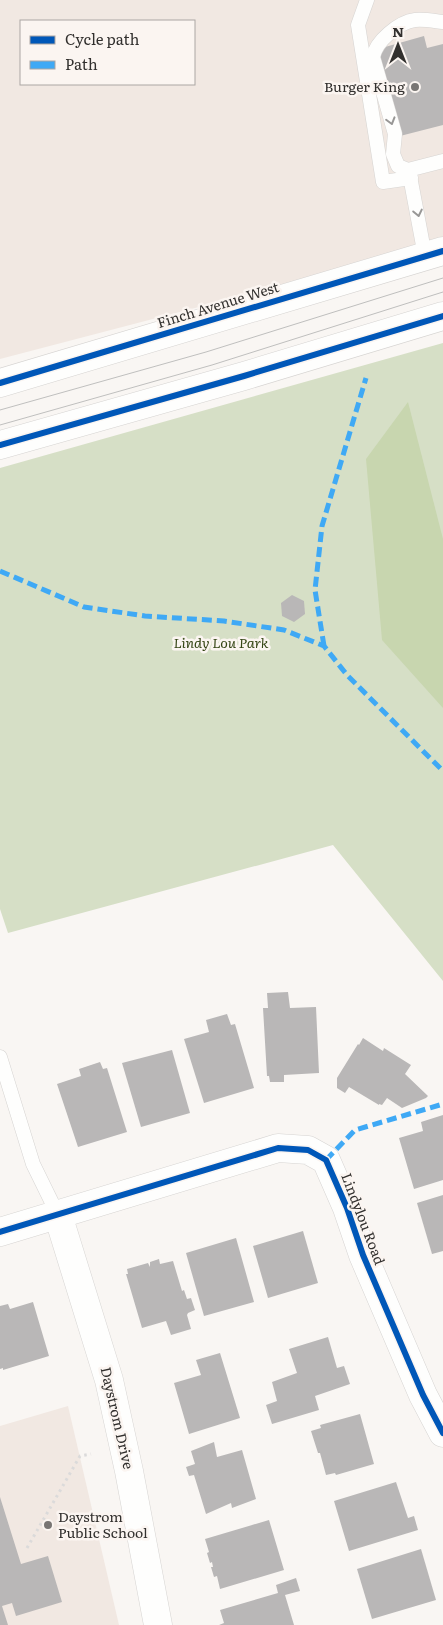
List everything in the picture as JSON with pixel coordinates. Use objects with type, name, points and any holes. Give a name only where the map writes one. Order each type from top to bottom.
[{"type":"street","name":"Finch Avenue West","points":[[0,383],[434,254]]},
{"type":"street","points":[[0,444],[442,320]]},
{"type":"street","name":"Lindylou Road","points":[[0,1232],[278,1148],[308,1150],[326,1160],[363,1255],[423,1395],[443,1433]]},
{"type":"street","name":"Daystrom Drive","points":[[58,1215],[110,1380],[158,1625]]},
{"type":"lane","points":[[367,0],[358,25],[382,182],[410,174],[443,161]]},
{"type":"lane","points":[[434,254],[410,174],[398,166],[393,154],[395,134],[373,57],[374,48],[396,28],[414,20],[443,22]]},
{"type":"lane","points":[[0,1057],[32,1164],[58,1215]]},
{"type":"path","points":[[27,1548],[80,1456],[91,1454]]},
{"type":"shaded area","points":[[0,0],[443,0],[443,243],[0,359]]},
{"type":"shaded area","name":"Daystrom Public School","points":[[68,1406],[119,1625],[0,1625],[0,1426]]},
{"type":"green space","name":"Lindy Lou Park","points":[[443,343],[443,981],[333,845],[8,933],[0,909],[0,468]]},
{"type":"green space","points":[[408,402],[443,539],[443,708],[382,640],[366,459]]},
{"type":"building","name":"Burger King","points":[[424,36],[427,48],[443,44],[443,125],[400,136],[378,49]]},
{"type":"building","points":[[292,595],[304,601],[305,614],[294,622],[282,616],[281,603]]},
{"type":"building","points":[[288,992],[290,1008],[316,1007],[319,1073],[284,1075],[284,1082],[270,1082],[269,1076],[267,1076],[263,1008],[268,1008],[267,993]]},
{"type":"building","points":[[227,1014],[231,1025],[235,1024],[254,1088],[204,1103],[184,1039],[209,1032],[206,1020]]},
{"type":"building","points":[[363,1038],[383,1051],[384,1048],[411,1065],[405,1074],[428,1096],[402,1108],[387,1098],[382,1105],[379,1105],[349,1087],[345,1093],[337,1088],[337,1078]]},
{"type":"building","points":[[172,1050],[190,1113],[141,1127],[122,1063]]},
{"type":"building","points":[[100,1062],[103,1069],[107,1068],[127,1132],[78,1147],[57,1084],[81,1076],[79,1069]]},
{"type":"building","points":[[443,1115],[443,1180],[414,1189],[399,1138],[423,1131],[421,1122]]},
{"type":"building","points":[[443,1195],[443,1251],[432,1254],[417,1203]]},
{"type":"building","points":[[303,1231],[318,1283],[268,1298],[253,1246]]},
{"type":"building","points":[[236,1238],[254,1302],[204,1316],[186,1253]]},
{"type":"building","points":[[159,1259],[160,1264],[173,1261],[182,1291],[184,1290],[187,1299],[191,1298],[195,1310],[187,1315],[191,1329],[171,1335],[166,1321],[142,1328],[126,1274],[128,1274],[127,1269],[148,1263],[150,1267],[150,1262]]},
{"type":"building","points":[[33,1302],[49,1356],[3,1370],[3,1368],[0,1369],[0,1306],[8,1304],[10,1309]]},
{"type":"building","points":[[328,1337],[337,1368],[344,1366],[350,1384],[315,1396],[319,1410],[272,1424],[266,1405],[277,1401],[272,1382],[297,1373],[289,1349]]},
{"type":"building","points":[[220,1353],[240,1418],[189,1434],[174,1383],[201,1375],[196,1360]]},
{"type":"building","points":[[360,1414],[374,1464],[336,1475],[335,1473],[326,1475],[311,1431],[321,1428],[320,1425]]},
{"type":"building","points":[[214,1442],[217,1457],[242,1450],[256,1499],[232,1508],[231,1503],[206,1514],[194,1475],[189,1476],[186,1467],[195,1464],[191,1451]]},
{"type":"building","points":[[396,1482],[408,1518],[414,1516],[418,1530],[349,1551],[334,1501]]},
{"type":"building","points":[[0,1497],[21,1564],[48,1556],[62,1602],[16,1616],[12,1603],[2,1606],[8,1625],[0,1625]]},
{"type":"building","points":[[269,1520],[284,1570],[220,1589],[217,1576],[214,1577],[211,1567],[213,1567],[212,1562],[210,1563],[205,1539]]},
{"type":"building","points":[[421,1549],[436,1600],[372,1619],[357,1569]]},
{"type":"building","points":[[296,1578],[300,1591],[285,1595],[294,1625],[219,1625],[224,1623],[220,1610],[278,1593],[276,1585]]},
{"type":"tram line","points":[[0,410],[206,352],[443,278]]},
{"type":"tram line","points":[[0,425],[212,365],[443,292]]},
{"type":"marked path","points":[[324,646],[315,590],[322,526],[366,378]]},
{"type":"marked path","points":[[0,571],[84,607],[145,616],[224,621],[284,630],[324,646],[347,675],[443,771]]},
{"type":"marked path","points":[[326,1160],[355,1130],[443,1104]]},
{"type":"cycle path","points":[[0,383],[443,251]]},
{"type":"cycle path","points":[[0,445],[244,376],[443,316]]},
{"type":"cycle path","points":[[0,1232],[278,1148],[308,1150],[326,1160],[347,1208],[363,1255],[423,1395],[443,1433]]},
{"type":"place","name":"Burger King","points":[[415,87]]},
{"type":"place","name":"Daystrom Public School","points":[[48,1525]]}]
